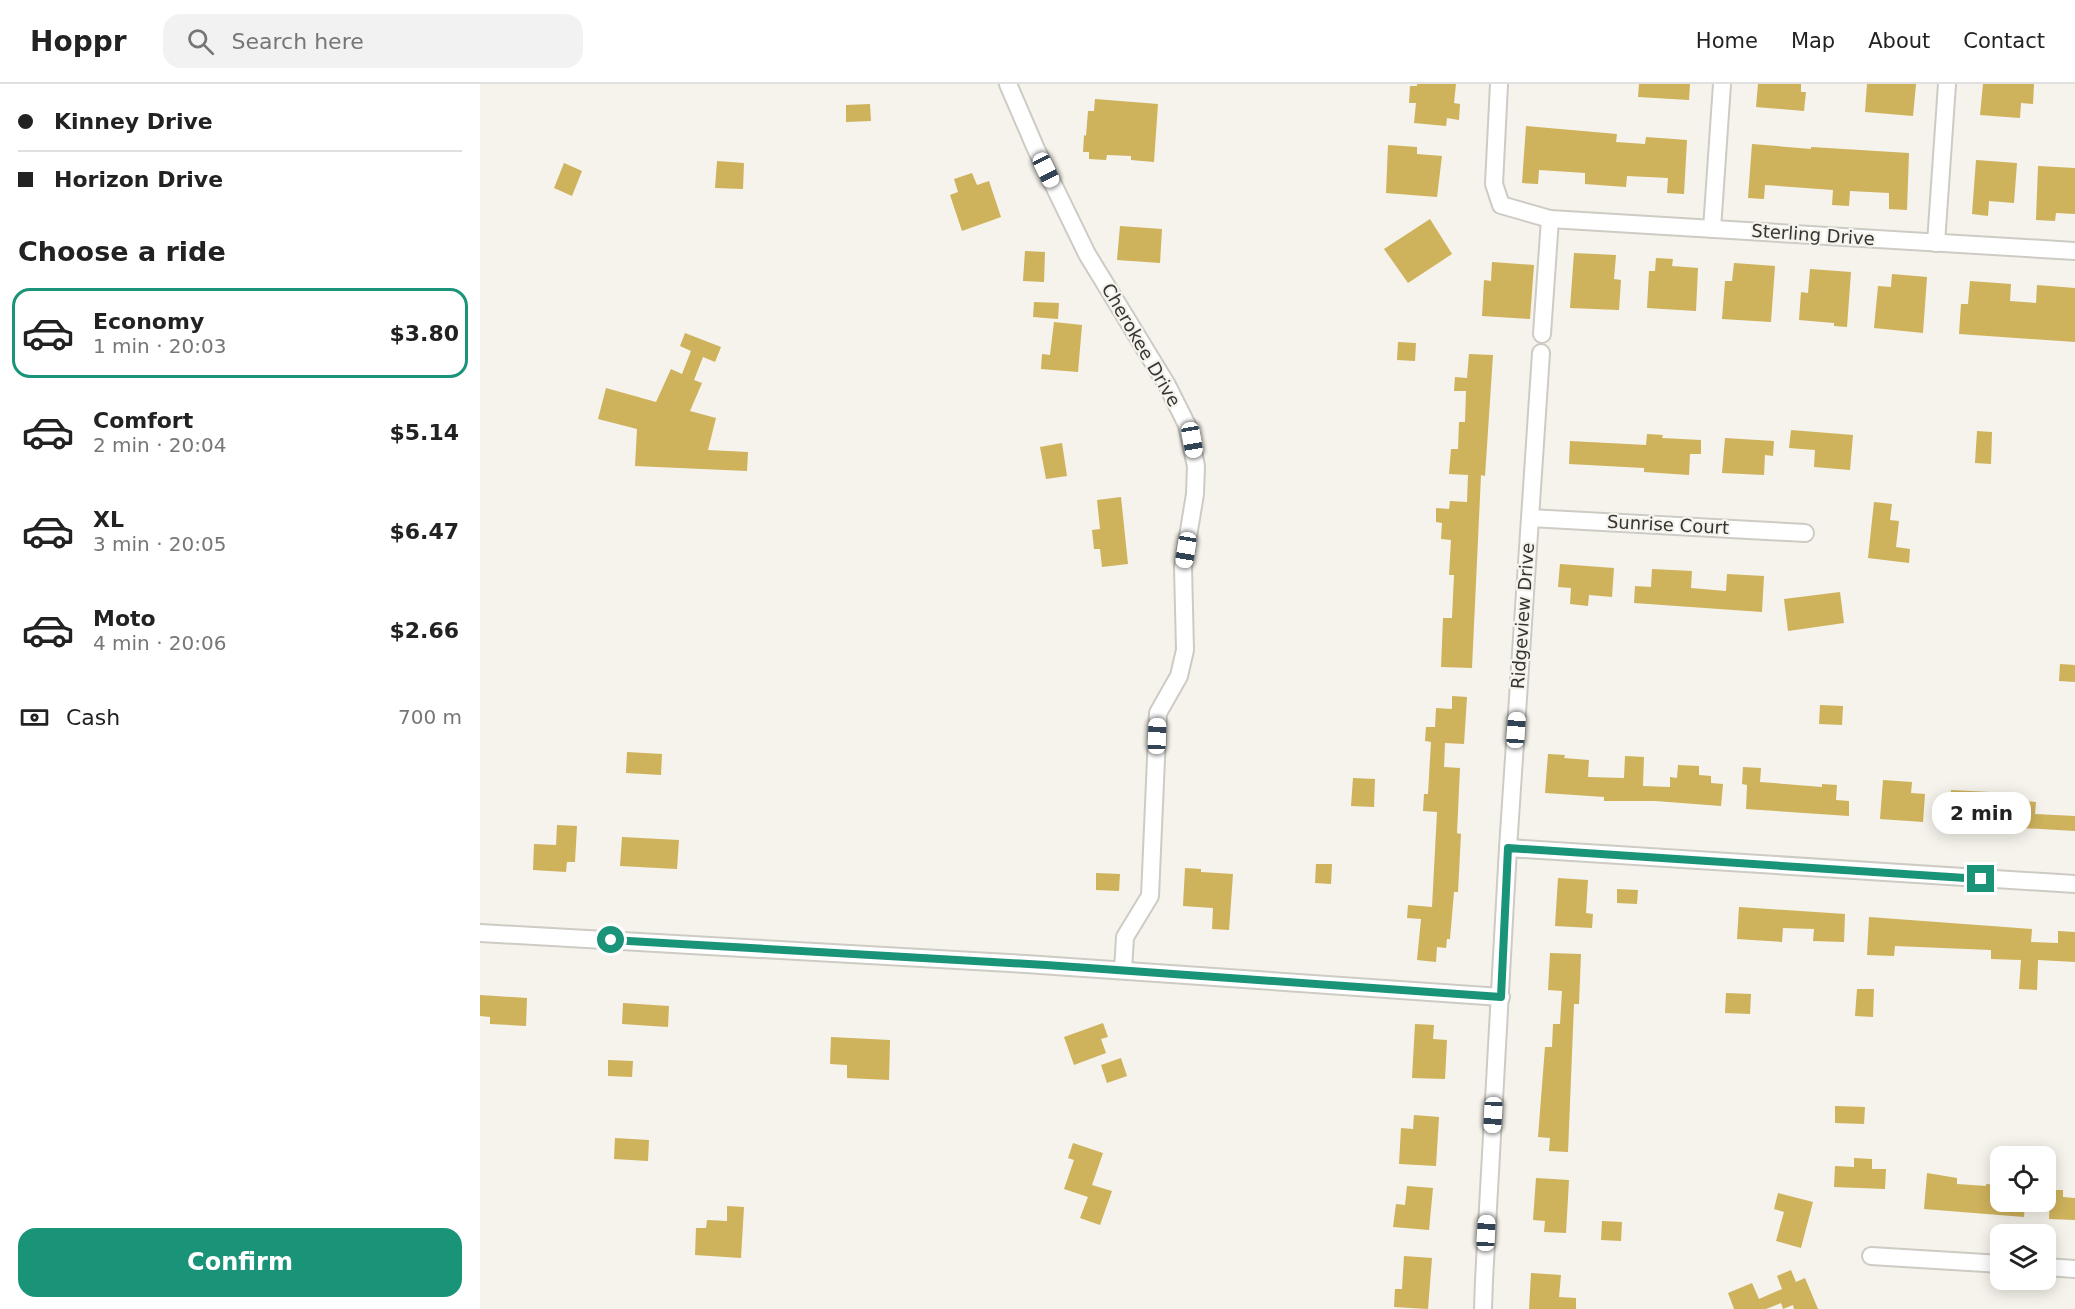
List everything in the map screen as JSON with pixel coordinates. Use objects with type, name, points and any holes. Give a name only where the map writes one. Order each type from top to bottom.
[{"type":"street","name":"Cherokee Drive","points":[[1008,84],[1036,149],[1087,254],[1167,385],[1187,425],[1196,466],[1195,494],[1184,567],[1185,650],[1179,676],[1158,713],[1150,896],[1125,937],[1123,970]]},
{"type":"street","name":"Sterling Drive","points":[[1499,84],[1494,184],[1501,205],[1550,219],[2075,251]]},
{"type":"street","points":[[1712,229],[1722,84]]},
{"type":"street","points":[[1936,243],[1947,84]]},
{"type":"street","points":[[1542,334],[1550,219]]},
{"type":"street","name":"Ridgeview Drive","points":[[1484,1309],[1508,848],[1541,353]]},
{"type":"street","name":"Sunrise Court","points":[[1530,518],[1805,533]]},
{"type":"street","points":[[1508,848],[2075,884]]},
{"type":"street","points":[[480,933],[1123,970],[1501,997]]},
{"type":"street","points":[[1871,1256],[1990,1263]]},
{"type":"street","points":[[2056,1268],[2075,1269]]},
{"type":"building","points":[[1417,84],[1456,84],[1454,103],[1460,104],[1459,120],[1447,118],[1446,126],[1414,123],[1416,103],[1409,103],[1410,86],[1417,86]]},
{"type":"building","points":[[1639,84],[1690,84],[1689,100],[1638,97]]},
{"type":"building","points":[[1758,84],[1801,84],[1801,92],[1806,92],[1804,111],[1756,107]]},
{"type":"building","points":[[1867,84],[1916,84],[1913,116],[1865,112]]},
{"type":"building","points":[[1983,84],[2034,84],[2033,104],[2021,103],[2020,118],[1980,115]]},
{"type":"building","points":[[1095,99],[1158,104],[1154,162],[1131,160],[1131,156],[1107,155],[1106,160],[1089,159],[1089,152],[1083,152],[1084,135],[1086,136],[1088,111],[1094,111]]},
{"type":"building","points":[[870,104],[871,121],[846,122],[846,105]]},
{"type":"building","points":[[1526,126],[1617,134],[1616,142],[1645,144],[1646,137],[1687,140],[1684,194],[1667,193],[1668,178],[1627,176],[1626,187],[1585,184],[1585,173],[1539,170],[1538,184],[1522,183]]},
{"type":"building","points":[[1752,144],[1909,153],[1907,210],[1889,209],[1889,193],[1850,191],[1849,206],[1832,205],[1833,190],[1765,185],[1764,199],[1748,198]]},
{"type":"building","points":[[1388,145],[1417,147],[1417,154],[1442,156],[1437,197],[1386,193]]},
{"type":"building","points":[[1976,160],[2017,163],[2014,203],[1989,201],[1988,216],[1972,214]]},
{"type":"building","points":[[717,161],[744,163],[743,189],[715,188]]},
{"type":"building","points":[[564,163],[582,171],[572,196],[554,188]]},
{"type":"building","points":[[2038,166],[2075,168],[2075,214],[2056,213],[2055,221],[2036,220]]},
{"type":"building","points":[[972,173],[977,185],[989,181],[1001,217],[962,231],[950,195],[958,192],[954,179]]},
{"type":"building","points":[[1430,219],[1452,254],[1408,283],[1384,249]]},
{"type":"building","points":[[1120,226],[1162,229],[1160,263],[1117,260]]},
{"type":"building","points":[[1025,251],[1045,252],[1044,282],[1023,281]]},
{"type":"building","points":[[1574,253],[1616,255],[1614,279],[1621,280],[1619,310],[1570,308]]},
{"type":"building","points":[[1656,258],[1673,259],[1672,266],[1698,268],[1696,311],[1647,308],[1649,271],[1655,271]]},
{"type":"building","points":[[1492,262],[1534,265],[1530,319],[1482,316],[1484,280],[1491,281]]},
{"type":"building","points":[[1734,263],[1775,266],[1771,322],[1722,319],[1725,281],[1732,281]]},
{"type":"building","points":[[1810,269],[1851,272],[1847,327],[1834,326],[1834,323],[1799,320],[1801,292],[1808,293]]},
{"type":"building","points":[[1892,274],[1927,277],[1923,333],[1874,328],[1878,286],[1891,287]]},
{"type":"building","points":[[1970,281],[2011,284],[2010,301],[2036,303],[2037,285],[2075,288],[2075,342],[1959,334],[1961,304],[1968,304]]},
{"type":"building","points":[[1034,302],[1059,303],[1058,319],[1033,317]]},
{"type":"building","points":[[1054,322],[1082,325],[1078,372],[1041,369],[1042,354],[1050,355]]},
{"type":"building","points":[[685,333],[721,347],[715,362],[703,357],[694,380],[702,383],[690,411],[716,418],[708,450],[748,452],[747,471],[635,466],[637,429],[598,419],[606,388],[656,402],[671,369],[682,374],[691,351],[680,346]]},
{"type":"building","points":[[1398,342],[1416,343],[1415,361],[1397,360]]},
{"type":"building","points":[[1469,354],[1493,355],[1485,476],[1481,475],[1472,668],[1441,667],[1443,618],[1452,618],[1454,575],[1449,575],[1451,540],[1441,539],[1442,523],[1436,522],[1436,508],[1449,509],[1450,501],[1467,502],[1468,475],[1449,474],[1451,449],[1458,449],[1459,422],[1465,422],[1466,391],[1454,391],[1455,377],[1467,378]]},
{"type":"building","points":[[1791,430],[1853,435],[1850,470],[1814,467],[1815,450],[1789,448]]},
{"type":"building","points":[[1977,431],[1992,432],[1991,464],[1975,463]]},
{"type":"building","points":[[1647,434],[1663,435],[1662,438],[1701,440],[1701,454],[1690,454],[1689,475],[1644,472],[1644,468],[1569,464],[1570,441],[1646,445]]},
{"type":"building","points":[[1725,438],[1774,441],[1773,456],[1765,455],[1764,475],[1722,473]]},
{"type":"building","points":[[1062,443],[1067,476],[1046,479],[1040,447]]},
{"type":"building","points":[[1121,497],[1128,564],[1102,567],[1100,549],[1094,549],[1092,530],[1100,529],[1097,500]]},
{"type":"building","points":[[1874,502],[1892,504],[1890,520],[1899,521],[1896,547],[1910,549],[1909,563],[1868,558]]},
{"type":"building","points":[[1560,564],[1614,568],[1612,597],[1589,595],[1588,606],[1570,604],[1571,588],[1558,587]]},
{"type":"building","points":[[1652,569],[1692,571],[1691,588],[1726,591],[1727,574],[1764,576],[1762,612],[1634,603],[1635,586],[1651,587]]},
{"type":"building","points":[[1840,592],[1844,623],[1788,631],[1784,599]]},
{"type":"building","points":[[2060,664],[2075,665],[2075,682],[2059,681]]},
{"type":"building","points":[[1452,696],[1467,697],[1464,744],[1445,743],[1444,767],[1460,768],[1457,833],[1461,834],[1458,892],[1454,892],[1450,939],[1447,939],[1446,948],[1437,947],[1436,962],[1417,960],[1421,919],[1407,918],[1408,905],[1432,907],[1437,812],[1423,811],[1424,794],[1428,794],[1431,742],[1425,741],[1426,727],[1435,727],[1436,708],[1452,709]]},
{"type":"building","points":[[1820,705],[1843,706],[1842,725],[1819,724]]},
{"type":"building","points":[[627,752],[662,754],[661,775],[626,773]]},
{"type":"building","points":[[1548,754],[1589,760],[1588,777],[1624,778],[1625,756],[1644,757],[1643,786],[1670,787],[1670,777],[1677,778],[1678,765],[1699,766],[1699,775],[1711,776],[1711,783],[1723,784],[1721,806],[1655,801],[1604,801],[1604,797],[1545,793]]},
{"type":"building","points":[[1743,767],[1761,768],[1760,782],[1822,787],[1822,784],[1837,785],[1836,800],[1849,801],[1849,816],[1746,809],[1747,785],[1742,784]]},
{"type":"building","points":[[1353,778],[1375,779],[1374,807],[1351,806]]},
{"type":"building","points":[[1883,780],[1912,782],[1911,793],[1925,794],[1923,822],[1880,819]]},
{"type":"building","points":[[1951,790],[1991,792],[1991,799],[2036,802],[2035,814],[2075,816],[2075,831],[1950,824]]},
{"type":"building","points":[[557,825],[577,826],[575,862],[567,862],[566,872],[533,870],[534,844],[556,845]]},
{"type":"building","points":[[622,837],[679,840],[677,869],[620,866]]},
{"type":"building","points":[[1316,864],[1332,864],[1331,884],[1315,883]]},
{"type":"building","points":[[1185,868],[1201,869],[1201,872],[1233,874],[1229,930],[1212,929],[1213,908],[1183,906]]},
{"type":"building","points":[[1096,873],[1120,874],[1119,891],[1096,890]]},
{"type":"building","points":[[1558,878],[1588,880],[1586,913],[1593,914],[1592,928],[1555,926]]},
{"type":"building","points":[[1617,889],[1638,890],[1637,904],[1617,903]]},
{"type":"building","points":[[1739,907],[1845,914],[1844,942],[1813,941],[1814,929],[1783,928],[1782,942],[1737,939]]},
{"type":"building","points":[[1869,917],[2032,929],[2031,942],[2058,943],[2058,931],[2075,932],[2075,962],[2038,960],[2037,990],[2019,989],[2021,960],[1991,959],[1991,950],[1895,946],[1894,956],[1867,955]]},
{"type":"building","points":[[1550,953],[1581,954],[1579,1004],[1574,1004],[1568,1152],[1549,1151],[1550,1138],[1538,1137],[1545,1047],[1552,1047],[1553,1024],[1560,1024],[1562,991],[1548,990]]},
{"type":"building","points":[[1857,989],[1874,989],[1873,1017],[1855,1016]]},
{"type":"building","points":[[1726,993],[1751,994],[1750,1014],[1725,1013]]},
{"type":"building","points":[[480,995],[527,998],[526,1026],[490,1024],[490,1017],[480,1016]]},
{"type":"building","points":[[623,1003],[669,1006],[668,1027],[622,1024]]},
{"type":"building","points":[[1103,1023],[1108,1037],[1101,1039],[1106,1053],[1074,1065],[1064,1037]]},
{"type":"building","points":[[1415,1024],[1434,1025],[1433,1039],[1447,1040],[1445,1079],[1412,1078]]},
{"type":"building","points":[[831,1037],[890,1040],[889,1080],[847,1078],[847,1065],[830,1064]]},
{"type":"building","points":[[1121,1058],[1127,1076],[1107,1083],[1101,1065]]},
{"type":"building","points":[[608,1060],[633,1061],[632,1077],[608,1076]]},
{"type":"building","points":[[1835,1106],[1865,1107],[1864,1124],[1835,1123]]},
{"type":"building","points":[[1414,1115],[1439,1117],[1436,1166],[1399,1164],[1401,1128],[1413,1129]]},
{"type":"building","points":[[615,1138],[649,1140],[648,1161],[614,1159]]},
{"type":"building","points":[[1073,1143],[1103,1153],[1092,1185],[1112,1191],[1100,1225],[1080,1218],[1088,1197],[1064,1189],[1074,1160],[1068,1158]]},
{"type":"building","points":[[1854,1158],[1872,1159],[1872,1169],[1886,1169],[1885,1189],[1834,1187],[1835,1166],[1854,1167]]},
{"type":"building","points":[[1927,1173],[1957,1178],[1957,1184],[1990,1184],[1990,1212],[2024,1212],[2024,1217],[1924,1209]]},
{"type":"building","points":[[1536,1178],[1569,1180],[1566,1233],[1544,1232],[1545,1221],[1533,1220]]},
{"type":"building","points":[[1407,1186],[1433,1188],[1429,1230],[1393,1227],[1396,1204],[1405,1205]]},
{"type":"building","points":[[2056,1190],[2063,1190],[2063,1197],[2075,1198],[2075,1220],[2049,1219],[2049,1212],[2056,1212]]},
{"type":"building","points":[[1778,1193],[1813,1202],[1801,1248],[1776,1241],[1784,1212],[1774,1209]]},
{"type":"building","points":[[727,1206],[744,1207],[741,1258],[695,1255],[696,1228],[706,1228],[707,1220],[727,1221]]},
{"type":"building","points":[[1602,1221],[1622,1222],[1621,1241],[1601,1240]]},
{"type":"building","points":[[1404,1256],[1432,1258],[1428,1309],[1394,1307],[1395,1289],[1402,1289]]},
{"type":"building","points":[[1791,1270],[1796,1282],[1805,1278],[1818,1309],[1794,1309],[1793,1305],[1783,1309],[1781,1303],[1766,1309],[1734,1309],[1728,1293],[1752,1283],[1759,1299],[1782,1289],[1777,1276]]},
{"type":"building","points":[[1531,1273],[1561,1275],[1559,1297],[1576,1298],[1576,1309],[1529,1309]]},
{"type":"route","points":[[611,940],[1046,965],[1501,997],[1508,848],[1981,879]]}]
